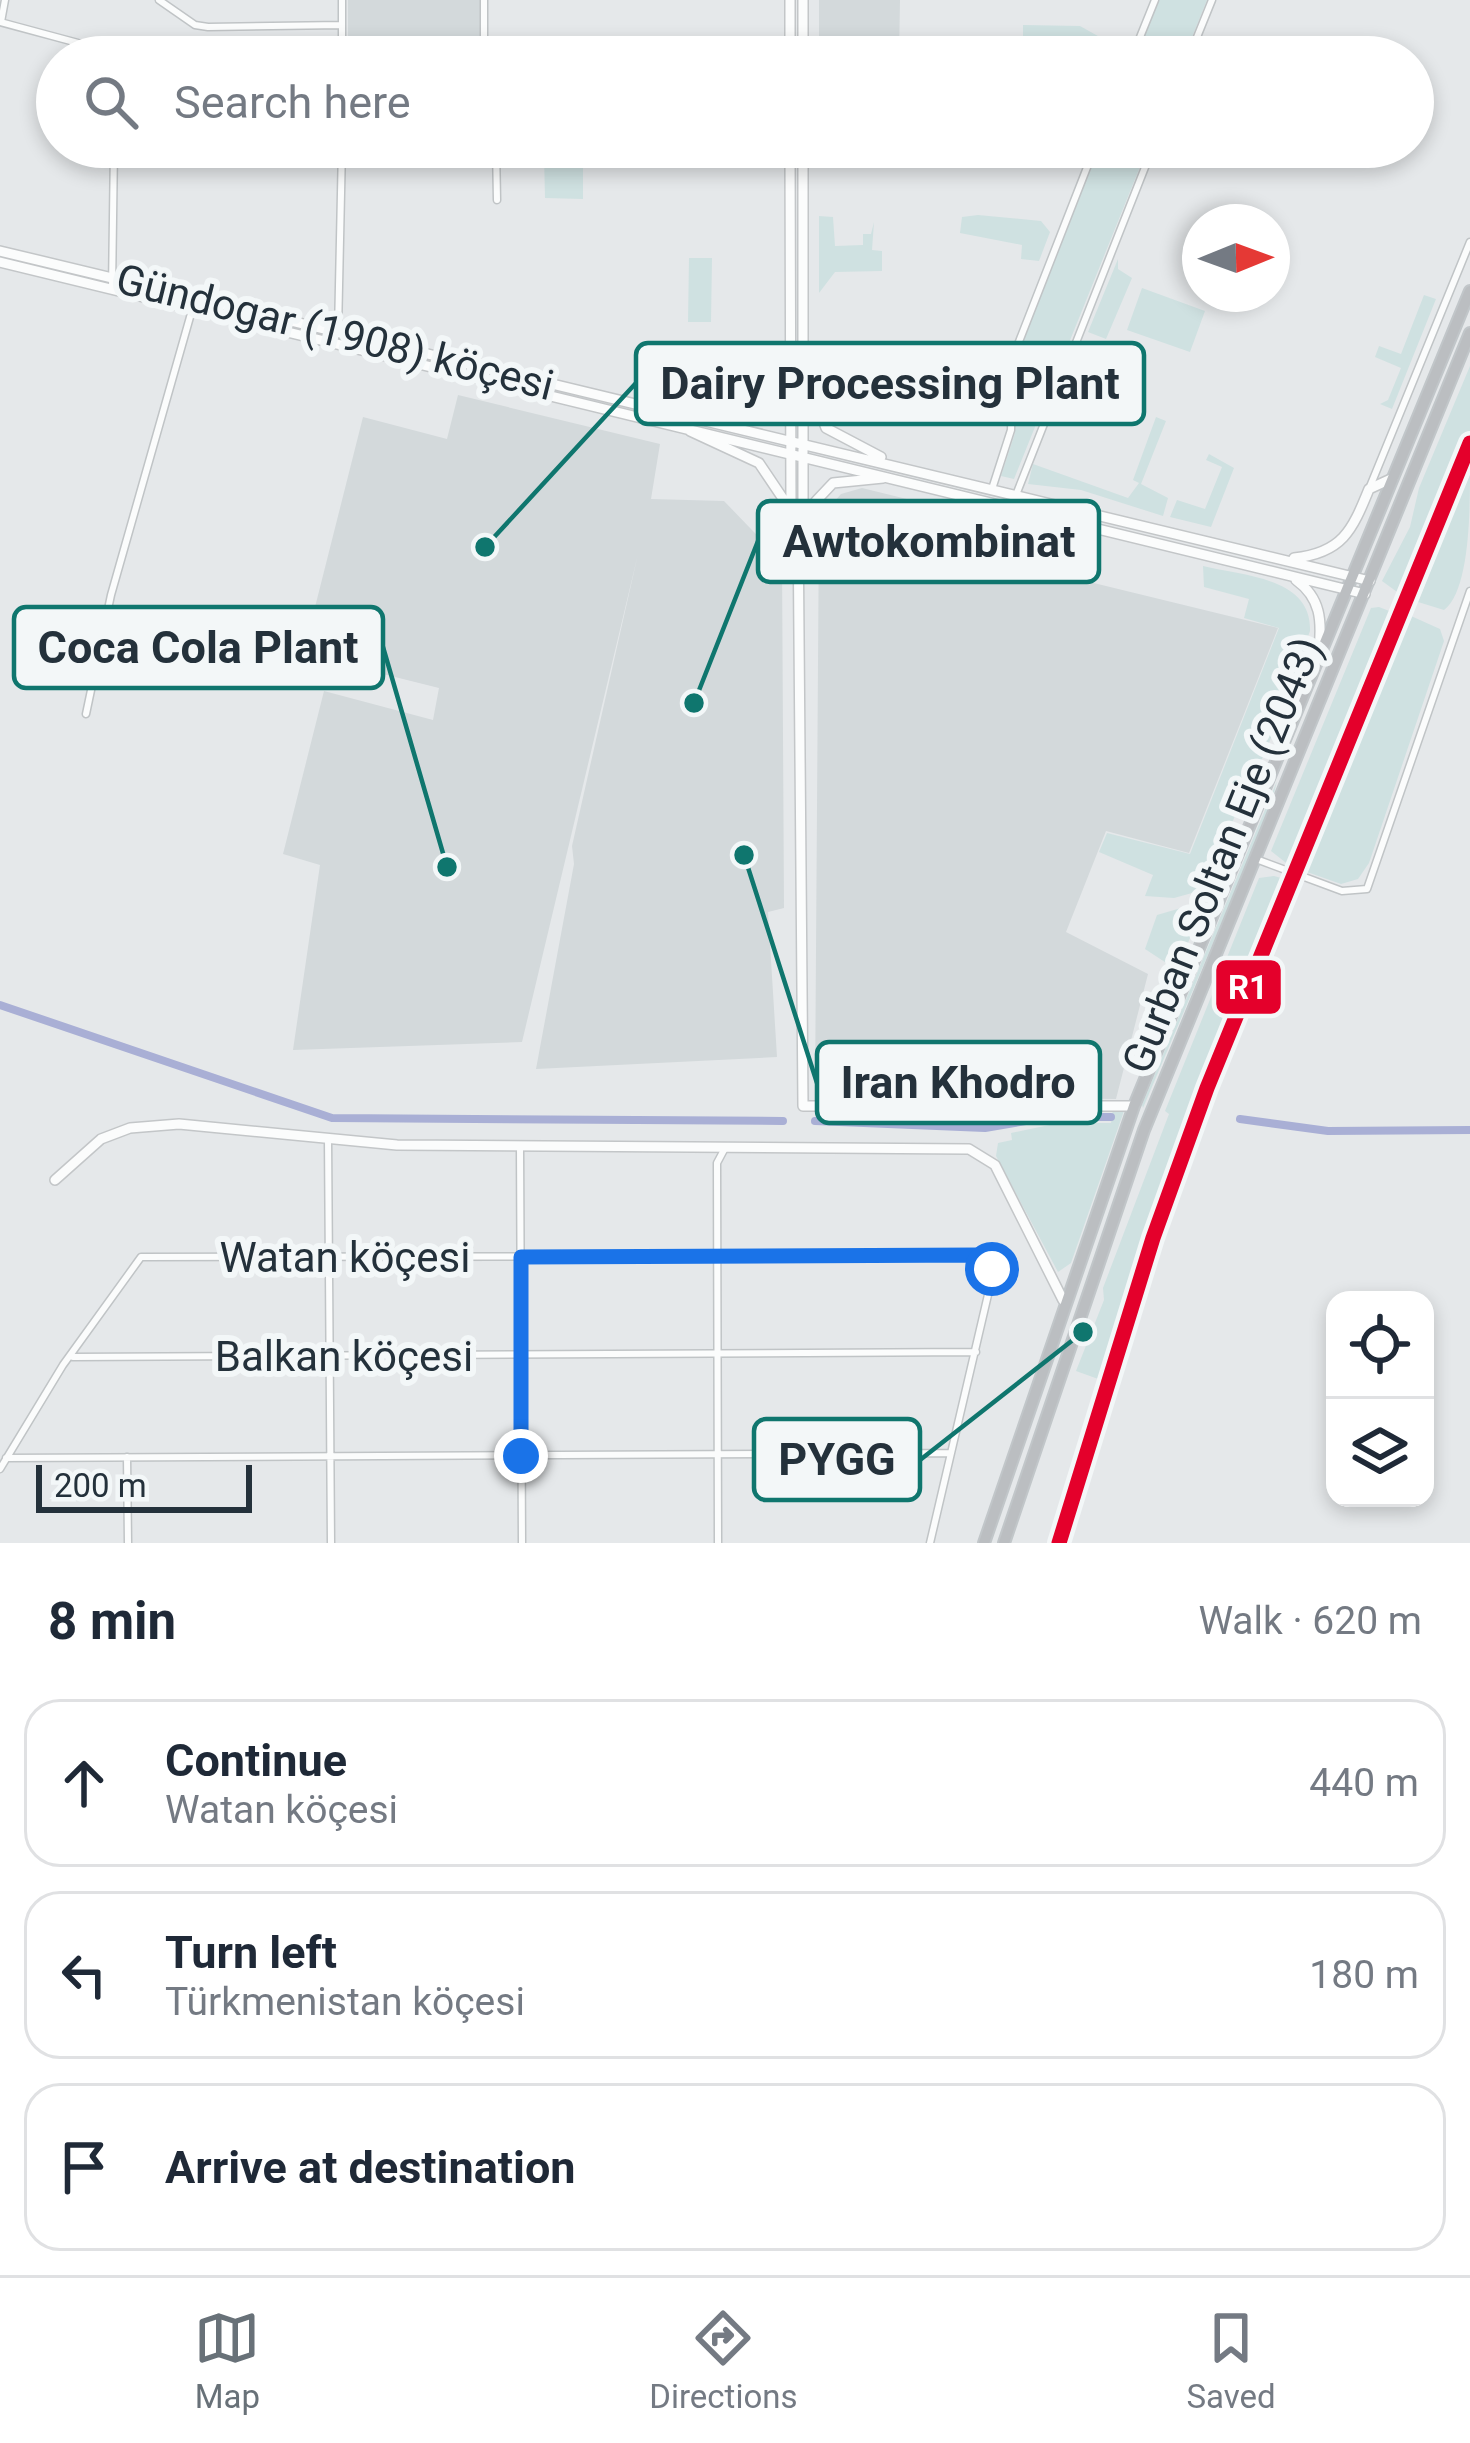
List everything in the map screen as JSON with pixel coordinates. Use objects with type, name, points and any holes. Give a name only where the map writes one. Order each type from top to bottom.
[{"type":"highway","name":"Gurban Soltan Eje (2043)","points":[[984,1543],[1031,1392],[1134,1106],[1470,291]]},
{"type":"highway","name":"Gurban Soltan Eje (2043)","points":[[1004,1543],[1144,1130],[1470,333]]},
{"type":"highway","points":[[1049,1342],[1054,1349],[1069,1349]]},
{"type":"highway","points":[[1031,1392],[1051,1398]]},
{"type":"main road","points":[[790,0],[790,36]]},
{"type":"main road","points":[[803,0],[803,36]]},
{"type":"main road","points":[[790,168],[790,352],[797,441]]},
{"type":"main road","points":[[795,515],[803,510],[797,441],[803,354],[803,168]]},
{"type":"main road","name":"Gündogar (1908) köçesi","points":[[0,251],[193,307],[338,337]]},
{"type":"main road","name":"Gündogar (1908) köçesi","points":[[0,262],[113,283],[338,337],[1365,594]]},
{"type":"main road","points":[[686,422],[759,413],[776,396],[790,352]]},
{"type":"main road","points":[[803,354],[811,397],[824,424],[848,444],[891,464]]},
{"type":"main road","points":[[686,422],[704,442],[752,458],[771,476],[795,515],[803,1106],[1134,1106]]},
{"type":"main road","name":"Gündogar (1908) köçesi","points":[[686,422],[797,441],[1370,581]]},
{"type":"main road","points":[[798,548],[826,488],[844,479],[887,477]]},
{"type":"main road","points":[[1288,559],[1338,547],[1351,532],[1369,489],[1393,478]]},
{"type":"main road","points":[[1011,508],[1016,495]]},
{"type":"main road","points":[[1286,574],[1303,585],[1317,604],[1318,663]]},
{"type":"main road","points":[[56,1180],[92,1144],[130,1128],[204,1124],[328,1138],[520,1147],[981,1153],[994,1165],[1063,1300]]},
{"type":"street","points":[[5,0],[0,22],[52,36]]},
{"type":"street","points":[[159,0],[195,25],[208,27],[342,25]]},
{"type":"street","points":[[342,0],[342,36]]},
{"type":"street","points":[[484,0],[484,36]]},
{"type":"street","points":[[1140,36],[1155,0]]},
{"type":"street","points":[[1197,36],[1212,0]]},
{"type":"street","points":[[113,283],[115,168]]},
{"type":"street","points":[[338,337],[342,168]]},
{"type":"street","points":[[496,168],[497,200]]},
{"type":"street","points":[[992,490],[1011,430],[1015,350],[1087,168]]},
{"type":"street","points":[[1016,495],[1145,168]]},
{"type":"street","points":[[1369,489],[1470,242]]},
{"type":"street","points":[[86,714],[111,595],[193,307]]},
{"type":"street","points":[[1382,456],[1393,478]]},
{"type":"street","points":[[1256,859],[1342,891],[1367,889],[1470,591]]},
{"type":"street","points":[[328,1138],[331,1543]]},
{"type":"street","points":[[520,1147],[521,1543]]},
{"type":"street","points":[[718,1543],[717,1163],[725,1148]]},
{"type":"street","name":"Watan köçesi","points":[[71,1357],[128,1270],[141,1258],[716,1254],[981,1255],[991,1264],[992,1282],[976,1352]]},
{"type":"street","points":[[930,1543],[976,1352]]},
{"type":"street","name":"Balkan köçesi","points":[[71,1357],[976,1352]]},
{"type":"street","points":[[0,1469],[71,1357]]},
{"type":"street","points":[[7,1458],[951,1453]]},
{"type":"street","points":[[127,1457],[128,1543]]},
{"type":"shaded area","points":[[348,0],[480,0],[480,36],[348,36]]},
{"type":"shaded area","points":[[819,0],[900,0],[899,36],[819,36]]},
{"type":"shaded area","points":[[1159,0],[1207,0],[1192,36],[1144,36]]},
{"type":"shaded area","points":[[1023,25],[1080,26],[1098,36],[1023,36]]},
{"type":"shaded area","points":[[544,168],[583,168],[583,199],[545,198]]},
{"type":"shaded area","points":[[1091,168],[1140,168],[1014,479],[1001,476],[1015,433],[1014,389],[1021,346]]},
{"type":"shaded area","points":[[819,216],[833,217],[835,246],[863,245],[863,234],[871,234],[874,222],[872,250],[882,251],[882,271],[835,272],[819,293]]},
{"type":"shaded area","points":[[962,217],[1041,221],[1050,232],[1039,261],[1021,259],[1022,245],[960,233]]},
{"type":"shaded area","points":[[689,258],[712,258],[711,322],[688,322]]},
{"type":"shaded area","points":[[1118,259],[1118,269],[1132,278],[1106,339],[1088,332]]},
{"type":"shaded area","points":[[1142,288],[1182,303],[1182,312],[1205,312],[1190,352],[1127,330]]},
{"type":"shaded area","points":[[1424,295],[1436,299],[1392,409],[1380,404],[1388,400],[1401,368],[1375,357],[1379,346],[1401,354]]},
{"type":"shaded area","points":[[1470,366],[1470,435],[1404,597],[1382,581],[1410,527],[1419,488]]},
{"type":"shaded area","points":[[458,395],[660,444],[651,499],[724,501],[782,561],[784,908],[768,912],[777,1057],[536,1069],[574,864],[572,846],[638,554],[522,1042],[293,1050],[320,865],[283,854],[324,691],[433,720],[439,688],[339,663],[311,623],[363,417],[447,439]]},
{"type":"shaded area","points":[[1156,417],[1166,421],[1141,484],[1168,498],[1163,516],[1081,490],[1028,484],[1033,464],[1128,498],[1139,483],[1133,480]]},
{"type":"shaded area","points":[[1209,454],[1234,468],[1211,527],[1170,517],[1177,500],[1205,509],[1222,467],[1206,460]]},
{"type":"shaded area","points":[[1470,471],[1464,568],[1453,600],[1444,610],[1418,602]]},
{"type":"shaded area","points":[[862,488],[1033,530],[1024,566],[1278,628],[1189,853],[1106,831],[1066,932],[1148,974],[1116,1099],[815,1095],[819,519],[841,494]]},
{"type":"shaded area","points":[[1203,566],[1288,589],[1308,613],[1310,631],[1265,754],[1246,783],[1210,888],[1174,898],[1145,896],[1153,875],[1099,852],[1107,833],[1190,854],[1279,628],[1244,618],[1249,599],[1204,587]]},
{"type":"shaded area","points":[[1371,608],[1397,614],[1290,866],[1271,851]]},
{"type":"shaded area","points":[[1411,616],[1440,629],[1444,641],[1369,863],[1358,879],[1341,884],[1307,872]]},
{"type":"shaded area","points":[[1277,781],[1271,806],[1143,1108],[1142,1105]]},
{"type":"shaded area","points":[[1259,878],[1288,880],[1176,1160],[1101,1380],[1076,1371],[1169,1114],[1165,1111]]},
{"type":"shaded area","points":[[1205,901],[1177,970],[1145,949],[1157,915]]},
{"type":"shaded area","points":[[1113,1108],[1125,1108],[1071,1263],[1058,1272],[996,1156],[998,1143],[1012,1140],[1011,1133],[1059,1123],[1111,1123]]},
{"type":"waterway","points":[[0,1005],[332,1118],[783,1121]]},
{"type":"waterway","points":[[815,1121],[985,1128],[1049,1117],[1111,1117]]},
{"type":"waterway","points":[[1240,1119],[1328,1131],[1470,1130]]},
{"type":"transit line","name":"R1","points":[[1059,1543],[1153,1238],[1207,1088],[1470,443]]},
{"type":"place","name":"Dairy Processing Plant","points":[[485,547]]},
{"type":"place","name":"Awtokombinat","points":[[694,703]]},
{"type":"place","name":"Iran Khodro","points":[[744,855]]},
{"type":"place","name":"Coca Cola Plant","points":[[447,867]]},
{"type":"place","name":"PYGG","points":[[1083,1332]]},
{"type":"route","points":[[521,1456],[521,1257],[981,1255],[992,1269]]}]
